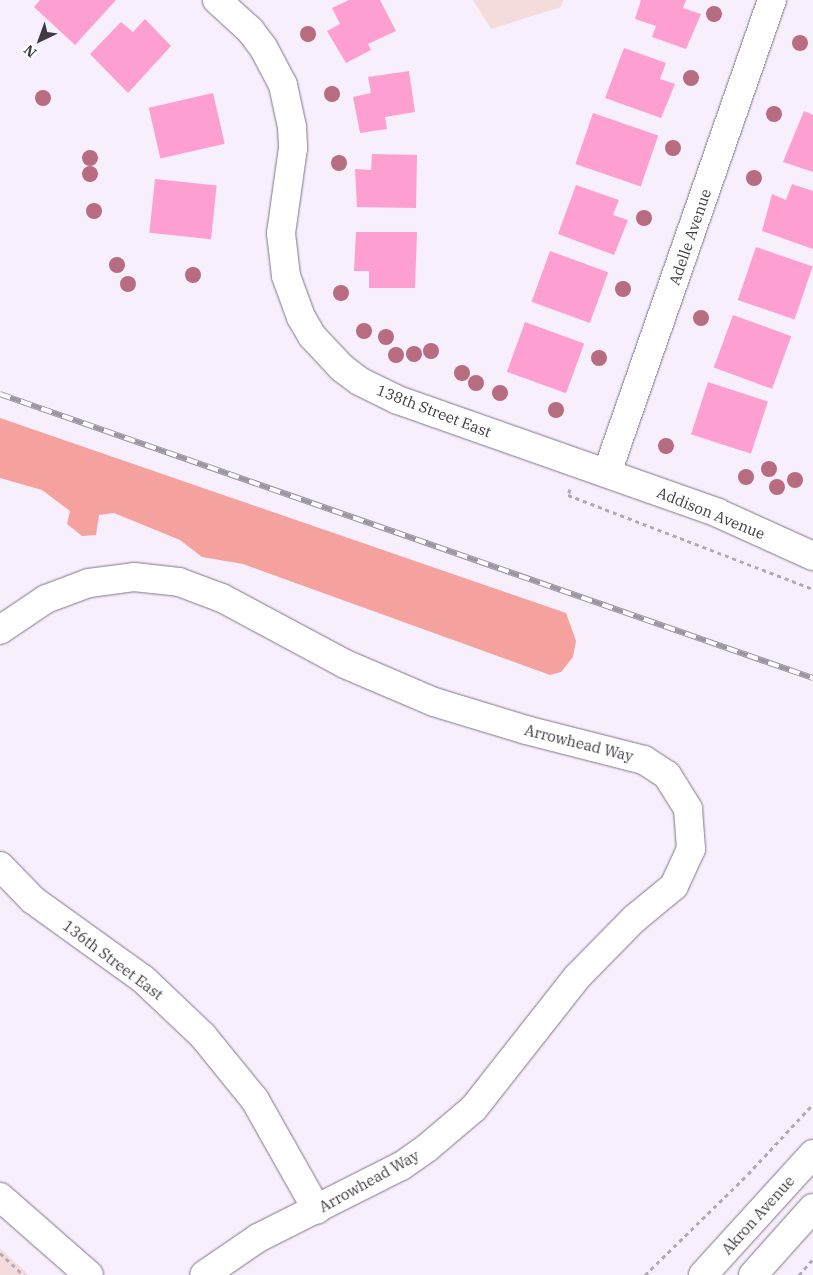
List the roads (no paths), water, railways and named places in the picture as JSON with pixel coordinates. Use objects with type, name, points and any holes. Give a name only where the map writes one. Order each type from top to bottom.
[{"type":"street","name":"138th Street East","points":[[217,0],[259,41],[283,85],[292,127],[293,148],[282,211],[282,255],[286,276],[301,317],[326,353],[359,381],[378,392],[606,473]]},
{"type":"street","name":"Adelle Avenue","points":[[606,473],[772,0]]},
{"type":"street","name":"Addison Avenue","points":[[606,473],[718,513],[813,556]]},
{"type":"street","name":"Arrowhead Way","points":[[0,630],[46,599],[89,583],[134,577],[179,582],[222,598],[346,664],[434,702],[526,730],[644,760],[666,775],[683,796],[691,822],[692,842],[688,862],[674,886],[634,919],[577,977],[495,1085],[451,1129],[401,1166],[317,1210],[258,1238],[204,1275]]},
{"type":"street","name":"136th Street East","points":[[0,866],[41,906],[143,979],[203,1036],[254,1100],[317,1210]]},
{"type":"street","name":"Akron Avenue","points":[[703,1275],[813,1154]]},
{"type":"street","points":[[0,1197],[89,1275]]},
{"type":"street","points":[[752,1275],[813,1208]]},
{"type":"railway","points":[[0,394],[813,678]]}]
